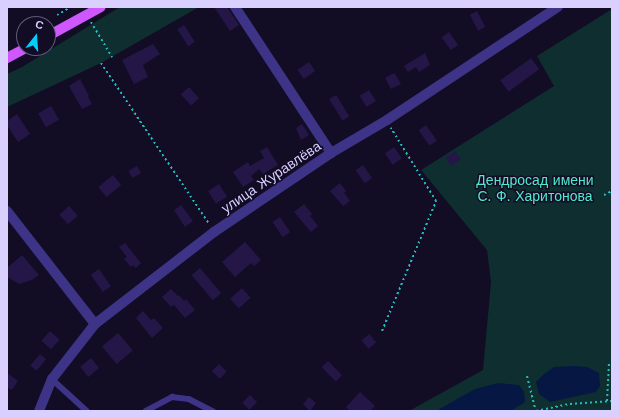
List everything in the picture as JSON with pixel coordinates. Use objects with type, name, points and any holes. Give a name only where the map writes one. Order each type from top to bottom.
[{"type":"main road","points":[[56,32],[101,7]]},
{"type":"main road","points":[[7,58],[16,53]]},
{"type":"street","points":[[235,7],[331,153]]},
{"type":"street","name":"улица Журавлёва","points":[[39,411],[52,379],[94,324],[214,232],[331,153],[386,120],[558,7]]},
{"type":"street","points":[[7,211],[94,324]]},
{"type":"lane","points":[[52,379],[87,411]]},
{"type":"lane","points":[[146,411],[172,398],[189,398],[213,411]]},
{"type":"path","points":[[57,15],[71,7]]},
{"type":"path","points":[[89,20],[112,57]]},
{"type":"path","points":[[101,63],[214,232]]},
{"type":"path","points":[[382,331],[436,201],[386,120]]},
{"type":"path","points":[[604,195],[612,191]]},
{"type":"path","points":[[607,401],[609,362]]},
{"type":"path","points":[[527,376],[536,411],[570,404],[612,401]]},
{"type":"green space","points":[[120,7],[199,7],[101,63],[7,107],[7,74],[40,56],[56,56],[56,46]]},
{"type":"green space","name":"Дендросад имени С. Ф. Харитонова","points":[[612,9],[612,411],[409,411],[483,370],[491,282],[487,250],[421,170],[554,86],[537,56]]},
{"type":"water","points":[[554,367],[587,367],[599,373],[600,386],[596,392],[550,402],[539,394],[536,382],[544,374]]},
{"type":"water","points":[[498,383],[519,385],[524,392],[525,402],[511,411],[436,411],[475,389]]},
{"type":"building","points":[[214,7],[227,7],[239,25],[230,31]]},
{"type":"building","points":[[477,11],[485,27],[478,31],[470,15]]},
{"type":"building","points":[[184,25],[195,42],[188,46],[177,29]]},
{"type":"building","points":[[449,32],[458,45],[451,50],[442,37]]},
{"type":"building","points":[[153,44],[160,54],[143,65],[148,77],[134,84],[122,60]]},
{"type":"building","points":[[425,53],[430,65],[419,72],[416,67],[408,72],[404,66]]},
{"type":"building","points":[[531,58],[539,69],[508,92],[500,80]]},
{"type":"building","points":[[309,62],[315,71],[304,79],[297,70]]},
{"type":"building","points":[[395,74],[401,84],[391,89],[385,78]]},
{"type":"building","points":[[80,79],[92,104],[82,109],[69,86]]},
{"type":"building","points":[[189,87],[199,98],[191,106],[181,94]]},
{"type":"building","points":[[369,90],[376,101],[367,107],[360,96]]},
{"type":"building","points":[[336,95],[349,116],[342,120],[329,99]]},
{"type":"building","points":[[51,106],[59,120],[46,127],[38,114]]},
{"type":"building","points":[[17,114],[30,134],[18,142],[7,125],[7,121]]},
{"type":"building","points":[[302,124],[309,135],[301,140],[296,128]]},
{"type":"building","points":[[426,125],[437,141],[430,146],[419,130]]},
{"type":"building","points":[[267,147],[278,165],[263,174],[259,169],[251,176],[254,180],[243,187],[233,172],[248,162],[250,166],[264,158],[260,151]]},
{"type":"building","points":[[394,147],[402,159],[393,165],[385,153]]},
{"type":"building","points":[[455,151],[461,159],[451,166],[445,158]]},
{"type":"building","points":[[363,165],[372,178],[365,183],[356,170]]},
{"type":"building","points":[[137,166],[141,173],[132,178],[128,171]]},
{"type":"building","points":[[113,175],[121,185],[106,197],[98,187]]},
{"type":"building","points":[[340,183],[346,191],[344,193],[350,201],[343,206],[330,191]]},
{"type":"building","points":[[219,184],[227,197],[216,204],[208,191]]},
{"type":"building","points":[[304,204],[312,214],[310,216],[318,226],[311,232],[294,212]]},
{"type":"building","points":[[181,205],[193,221],[185,227],[174,210]]},
{"type":"building","points":[[69,206],[78,216],[68,224],[59,215]]},
{"type":"building","points":[[280,217],[290,232],[283,237],[273,222]]},
{"type":"building","points":[[245,242],[261,260],[254,266],[251,263],[235,277],[222,262]]},
{"type":"building","points":[[125,243],[141,263],[136,268],[133,265],[131,267],[124,259],[127,257],[119,247]]},
{"type":"building","points":[[22,255],[39,275],[32,280],[19,284],[7,277],[7,268]]},
{"type":"building","points":[[200,268],[221,293],[213,300],[192,275]]},
{"type":"building","points":[[99,269],[111,286],[103,292],[91,275]]},
{"type":"building","points":[[242,288],[251,298],[239,308],[230,299]]},
{"type":"building","points":[[171,289],[184,301],[186,299],[195,310],[185,318],[174,305],[171,307],[162,297]]},
{"type":"building","points":[[143,311],[151,320],[154,318],[163,328],[152,338],[136,318]]},
{"type":"building","points":[[50,331],[60,340],[51,349],[41,341]]},
{"type":"building","points":[[118,333],[133,351],[117,364],[102,346]]},
{"type":"building","points":[[369,334],[376,342],[369,349],[361,341]]},
{"type":"building","points":[[40,354],[46,359],[36,371],[30,365]]},
{"type":"building","points":[[91,358],[99,368],[88,377],[80,367]]},
{"type":"building","points":[[328,361],[342,375],[336,382],[322,367]]},
{"type":"building","points":[[219,364],[227,372],[220,379],[212,371]]},
{"type":"building","points":[[7,373],[18,381],[12,390],[7,387]]},
{"type":"building","points":[[360,392],[375,406],[370,411],[350,411],[346,407]]},
{"type":"building","points":[[250,395],[257,402],[249,410],[242,403]]},
{"type":"building","points":[[309,397],[316,403],[310,411],[303,404]]}]
